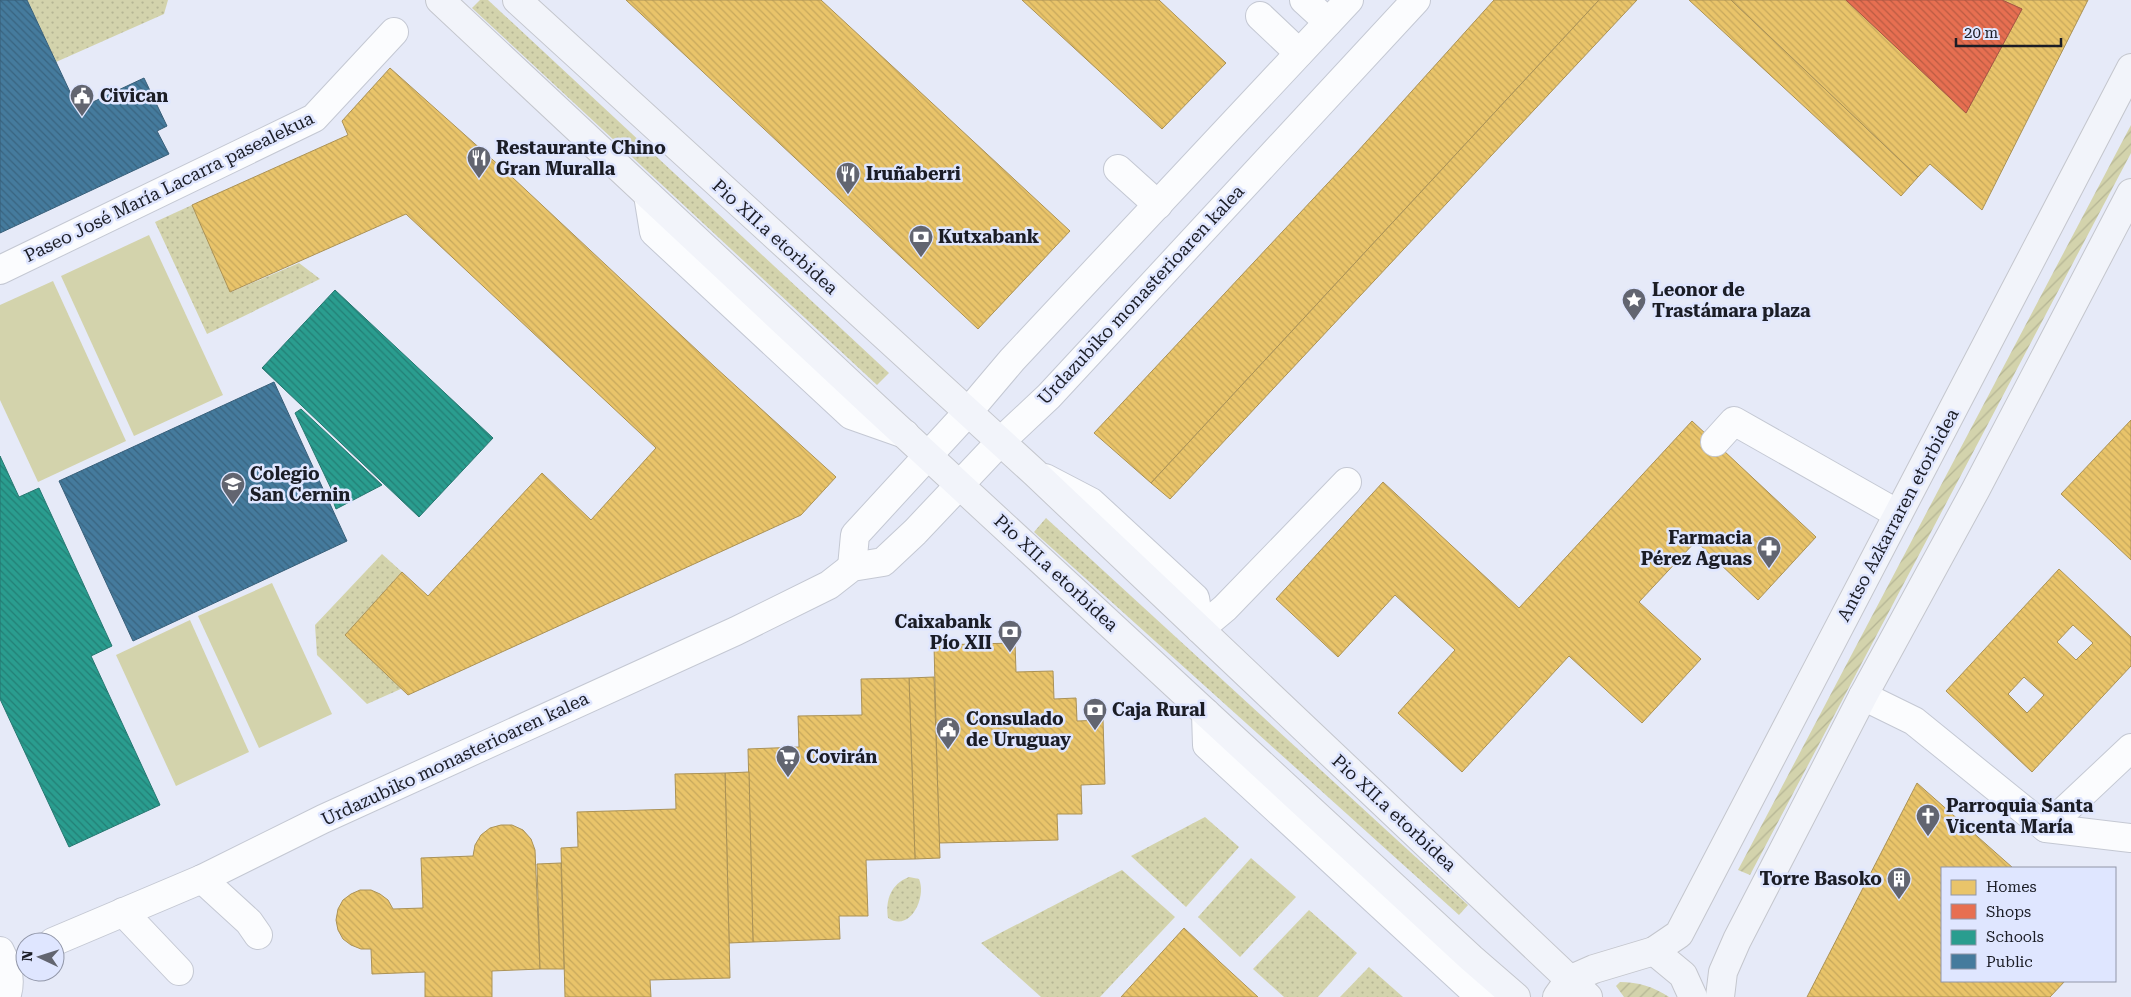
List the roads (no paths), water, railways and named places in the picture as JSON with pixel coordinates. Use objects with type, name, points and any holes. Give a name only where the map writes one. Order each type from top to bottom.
[{"type":"main road","name":"Pio XII.a etorbidea","points":[[440,0],[928,456],[1470,958],[1516,997]]},
{"type":"main road","name":"Pio XII.a etorbidea","points":[[517,0],[1001,441],[1200,630],[1571,991]]},
{"type":"main road","name":"Antso Azkarraren etorbidea","points":[[1571,991],[1594,969],[1654,950],[1679,934],[2131,68]]},
{"type":"main road","points":[[1720,997],[1723,972],[1738,940],[1863,696],[1981,480],[2131,193]]},
{"type":"main road","points":[[1654,950],[1683,975],[1693,997]]},
{"type":"street","points":[[1304,0],[1328,22]]},
{"type":"street","points":[[852,568],[855,535],[884,500],[928,456],[1012,360],[1349,0]]},
{"type":"street","name":"Urdazubiko monasterioaren kalea","points":[[65,937],[202,878],[323,819],[736,631],[829,585],[852,568],[883,562],[1001,441],[1049,396],[1416,0]]},
{"type":"street","points":[[1260,16],[1300,53]]},
{"type":"street","name":"Paseo José María Lacarra pasealekua","points":[[0,270],[314,118],[394,32]]},
{"type":"street","points":[[1118,169],[1158,205]]},
{"type":"street","points":[[1715,442],[1734,422],[1898,514]]},
{"type":"street","points":[[1200,630],[1225,608],[1347,482]]},
{"type":"street","points":[[1863,696],[1914,721],[2046,828],[2131,838]]},
{"type":"street","points":[[1206,713],[1207,745],[1475,992],[1494,997]]},
{"type":"street","points":[[2046,828],[2131,748]]},
{"type":"street","points":[[202,878],[249,922],[258,935]]},
{"type":"street","points":[[123,912],[179,971]]},
{"type":"street","points":[[6,997],[10,956]]},
{"type":"place","name":"Civican","points":[[82,117]]},
{"type":"place","name":"Restaurante Chino Gran Muralla","points":[[479,179]]},
{"type":"place","name":"Iruñaberri","points":[[848,195]]},
{"type":"place","name":"Kutxabank","points":[[921,258]]},
{"type":"place","name":"Leonor de Trastámara plaza","points":[[1634,321]]},
{"type":"place","name":"Colegio San Cernin","points":[[233,505]]},
{"type":"place","name":"Farmacia Pérez Aguas","points":[[1769,569]]},
{"type":"place","name":"Caixabank Pío XII","points":[[1010,653]]},
{"type":"place","name":"Caja Rural","points":[[1095,731]]},
{"type":"place","name":"Consulado de Uruguay","points":[[948,750]]},
{"type":"place","name":"Covirán","points":[[788,778]]},
{"type":"place","name":"Parroquia Santa Vicenta María","points":[[1928,837]]},
{"type":"place","name":"Torre Basoko","points":[[1899,900]]}]
